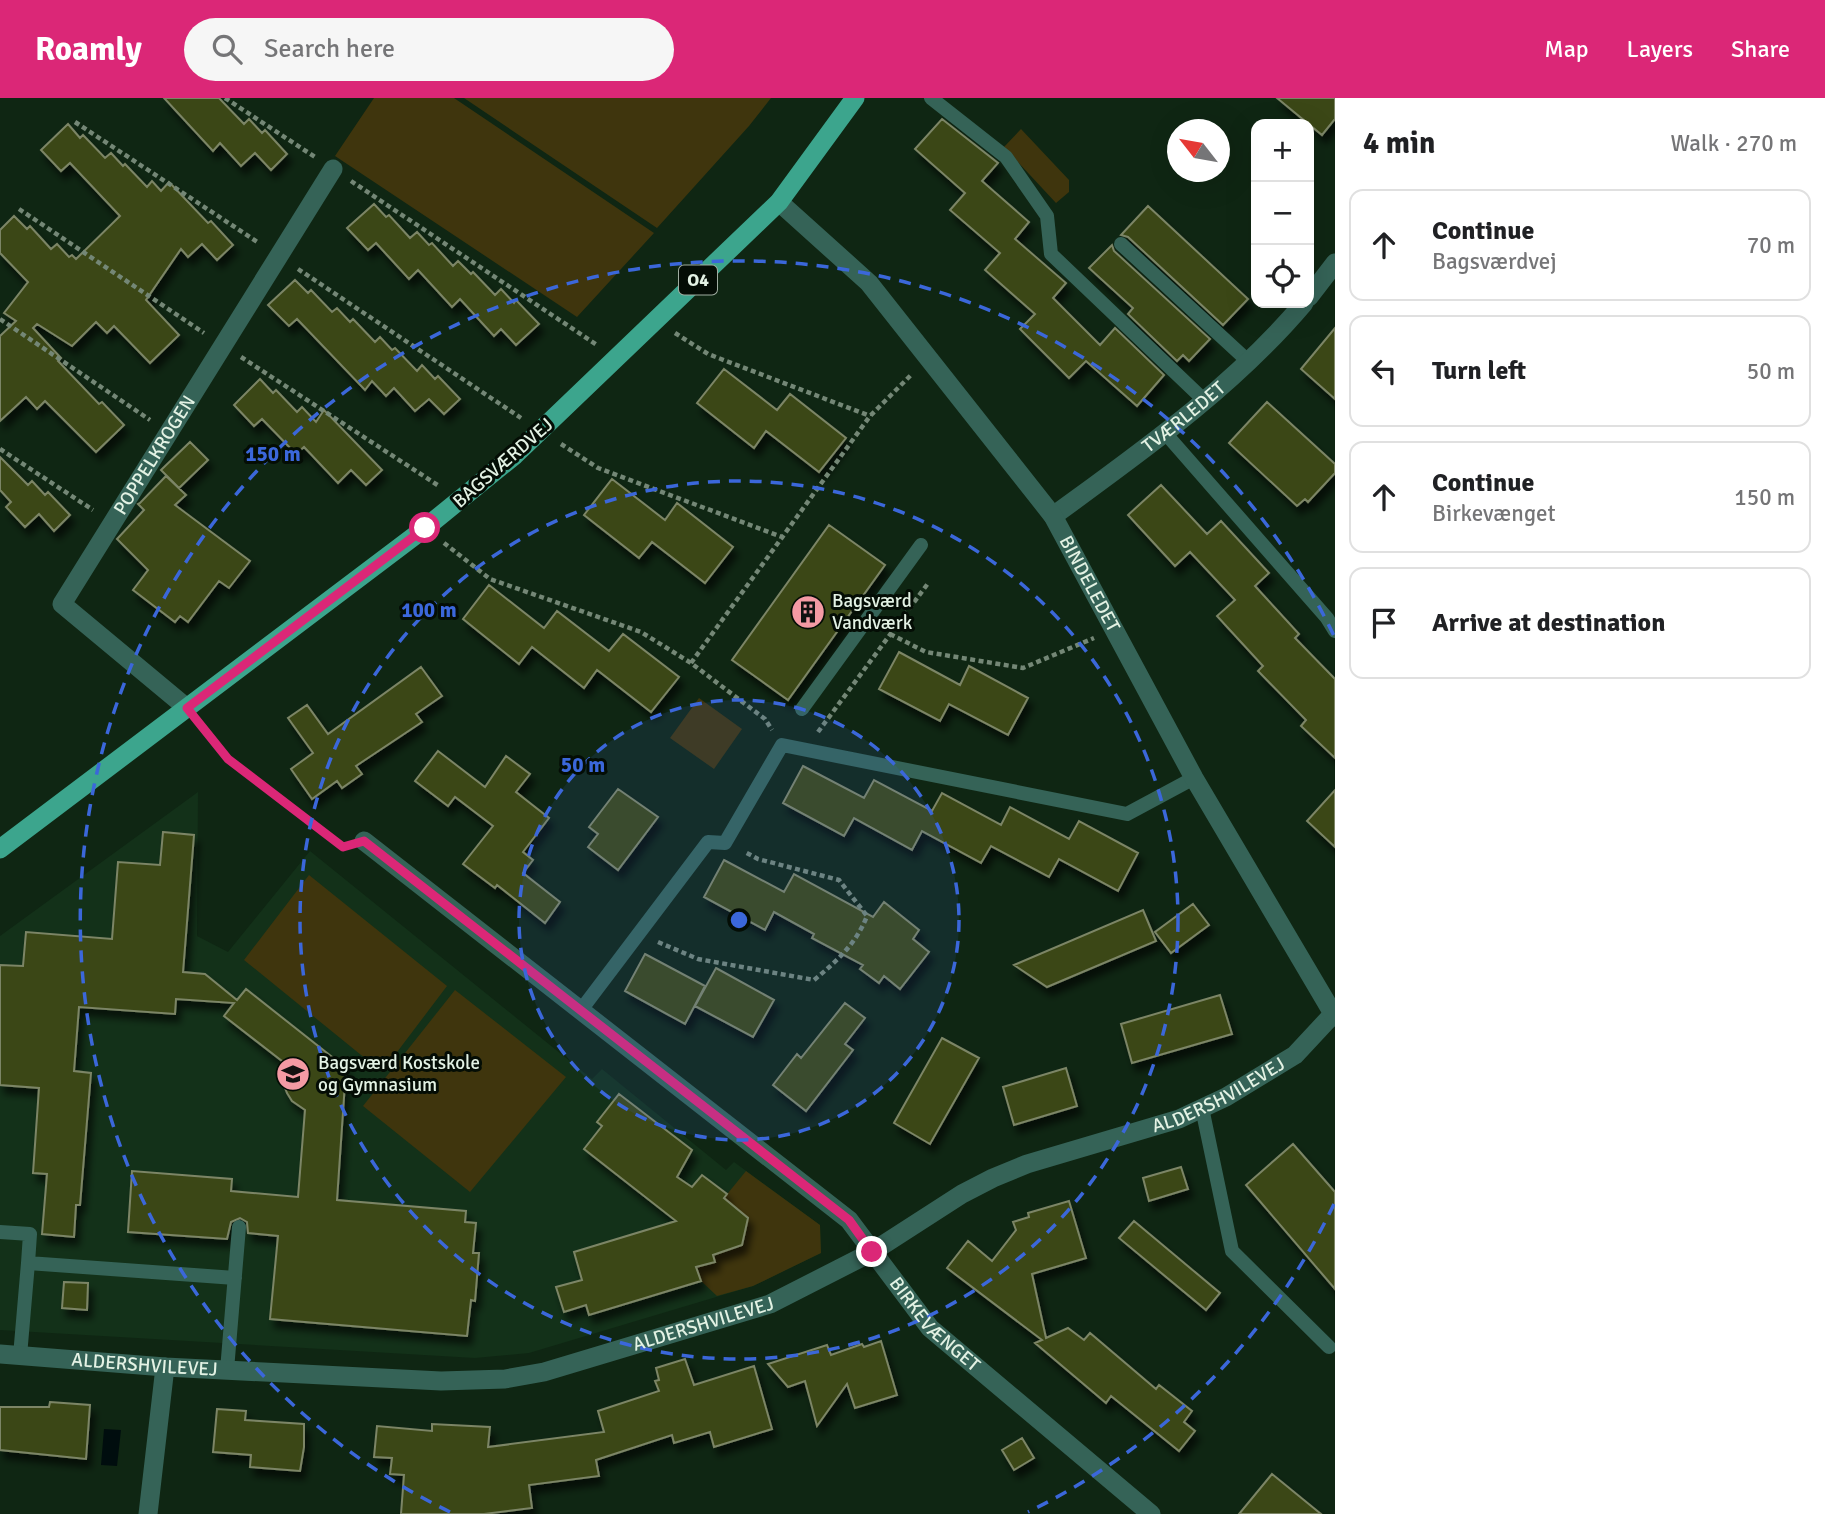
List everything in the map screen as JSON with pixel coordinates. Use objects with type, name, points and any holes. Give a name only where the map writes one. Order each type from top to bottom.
[{"type":"main road","name":"BAGSVÆRDVEJ","points":[[0,849],[461,501],[541,431],[779,202],[855,98]]},
{"type":"street","name":"POPPELKROGEN","points":[[187,708],[62,604],[333,169]]},
{"type":"street","name":"BINDELEDET","points":[[779,202],[869,283],[1053,516],[1194,778],[1335,1014]]},
{"type":"street","points":[[1314,290],[1335,263]]},
{"type":"street","name":"TVÆRLEDET","points":[[1053,516],[1166,434],[1249,362],[1299,308]]},
{"type":"street","name":"BIRKEVÆNGET","points":[[364,841],[849,1220],[930,1328],[1151,1514]]},
{"type":"street","name":"ALDERSHVILEVEJ","points":[[0,1354],[165,1367],[441,1381],[505,1379],[544,1372],[770,1304],[872,1252],[962,1194],[993,1178],[1027,1164],[1179,1119],[1267,1074],[1296,1055],[1335,1014]]},
{"type":"street","points":[[148,1514],[165,1367]]},
{"type":"lane","points":[[931,98],[1006,157],[1047,216],[1051,254],[1205,401]]},
{"type":"lane","points":[[1122,244],[1249,362]]},
{"type":"lane","points":[[1166,434],[1327,618],[1335,631]]},
{"type":"lane","points":[[802,709],[921,545]]},
{"type":"lane","points":[[581,1010],[708,842],[725,843],[782,745],[1127,814],[1194,778]]},
{"type":"lane","points":[[1202,1108],[1232,1251],[1329,1347]]},
{"type":"lane","points":[[228,1370],[239,1227]]},
{"type":"lane","points":[[0,1232],[30,1234],[20,1356]]},
{"type":"lane","points":[[28,1262],[235,1278]]},
{"type":"path","points":[[225,98],[617,358]]},
{"type":"path","points":[[75,122],[598,468],[782,537]]},
{"type":"path","points":[[19,209],[461,501]]},
{"type":"path","points":[[0,319],[169,432]]},
{"type":"path","points":[[656,321],[708,354],[870,416]]},
{"type":"path","points":[[691,663],[870,416],[929,357]]},
{"type":"path","points":[[0,449],[112,523]]},
{"type":"path","points":[[425,528],[490,579],[642,632],[691,663],[765,719],[782,745]]},
{"type":"path","points":[[805,750],[929,582]]},
{"type":"path","points":[[890,634],[926,652],[1023,668],[1114,630]]},
{"type":"path","points":[[187,708],[228,759],[343,847],[364,841]]},
{"type":"path","points":[[638,934],[698,959],[814,980],[841,959],[860,933],[867,916],[839,880],[758,859],[725,843]]},
{"type":"shaded area","points":[[374,98],[454,98],[654,233],[577,317],[335,156]]},
{"type":"shaded area","points":[[464,98],[771,98],[657,228]]},
{"type":"shaded area","points":[[1021,129],[1069,180],[1069,192],[1056,203],[1004,147]]},
{"type":"shaded area","points":[[699,698],[742,729],[714,769],[670,738]]},
{"type":"shaded area","name":"Bagsværd Kostskole og Gymnasium","points":[[198,792],[197,936],[228,952],[310,851],[592,1079],[602,1069],[726,1170],[734,1162],[820,1225],[821,1253],[753,1286],[529,1353],[475,1358],[0,1330],[0,936]]},
{"type":"shaded area","points":[[309,875],[447,986],[382,1072],[244,960]]},
{"type":"shaded area","points":[[455,990],[566,1077],[470,1192],[363,1106]]},
{"type":"shaded area","points":[[746,1171],[820,1225],[821,1253],[753,1286],[717,1296],[701,1281],[696,1267],[715,1262],[713,1255],[742,1245],[747,1218],[724,1198]]},
{"type":"shaded area","points":[[104,1429],[121,1430],[117,1466],[101,1465]]},
{"type":"building","points":[[164,98],[219,98],[244,124],[249,119],[262,133],[265,130],[287,154],[271,170],[255,153],[241,166],[220,143],[213,151]]},
{"type":"building","points":[[1277,98],[1335,98],[1335,119],[1322,135],[1314,128],[1314,119],[1303,119]]},
{"type":"building","points":[[942,119],[998,163],[982,181],[1029,222],[1015,239],[1066,283],[1053,298],[1100,345],[1115,328],[1164,375],[1137,406],[1086,361],[1069,378],[1020,329],[1035,314],[985,270],[1000,253],[950,210],[965,193],[915,149]]},
{"type":"building","points":[[68,124],[80,138],[83,135],[105,158],[111,153],[123,166],[125,164],[147,187],[152,181],[161,191],[169,182],[233,245],[217,260],[202,244],[188,257],[181,249],[146,300],[179,335],[150,363],[114,326],[107,333],[96,322],[72,346],[37,324],[33,328],[61,358],[58,361],[99,404],[102,402],[124,425],[96,452],[45,401],[37,409],[26,397],[0,421],[0,336],[16,321],[4,313],[28,282],[0,253],[0,230],[14,216],[27,229],[30,226],[51,249],[57,244],[69,257],[72,255],[76,259],[120,216],[70,163],[61,171],[41,150]]},
{"type":"building","points":[[374,204],[386,217],[389,215],[410,238],[417,232],[429,245],[432,243],[453,266],[458,261],[495,295],[501,289],[539,324],[516,345],[501,329],[494,336],[460,299],[452,307],[418,270],[409,279],[376,243],[368,250],[347,228]]},
{"type":"building","points":[[1148,206],[1248,299],[1223,325],[1128,237],[1121,235]]},
{"type":"building","points":[[1112,245],[1114,251],[1210,339],[1189,361],[1183,355],[1177,361],[1128,314],[1133,308],[1089,268]]},
{"type":"building","points":[[295,280],[308,293],[311,290],[332,312],[337,308],[350,322],[353,319],[375,342],[380,337],[392,350],[395,348],[417,371],[422,365],[435,379],[438,376],[460,399],[444,414],[429,399],[415,411],[394,388],[386,396],[372,381],[365,390],[297,319],[289,326],[268,305]]},
{"type":"building","points":[[1335,328],[1335,399],[1301,369]]},
{"type":"building","points":[[724,369],[777,410],[790,394],[846,438],[819,472],[766,431],[754,448],[697,403]]},
{"type":"building","points":[[260,379],[273,393],[276,390],[297,412],[302,407],[316,422],[324,410],[382,470],[366,485],[351,470],[338,483],[304,447],[296,454],[262,419],[254,426],[234,405]]},
{"type":"building","points":[[1267,402],[1335,464],[1335,473],[1308,502],[1305,499],[1297,506],[1229,443]]},
{"type":"building","points":[[190,442],[208,460],[179,488],[161,470]]},
{"type":"building","points":[[0,457],[28,485],[32,481],[45,495],[48,492],[70,515],[54,531],[39,514],[25,527],[6,507],[11,502],[0,490]]},
{"type":"building","points":[[166,476],[186,495],[175,505],[250,561],[229,588],[219,581],[188,622],[180,616],[175,622],[133,590],[148,570],[117,539],[144,510],[138,504]]},
{"type":"building","points":[[612,479],[665,520],[677,503],[733,547],[705,583],[652,542],[639,558],[584,515]]},
{"type":"building","points":[[1161,485],[1207,534],[1221,521],[1269,573],[1255,586],[1299,634],[1295,638],[1335,679],[1335,758],[1301,726],[1306,720],[1258,671],[1263,666],[1217,616],[1235,600],[1190,552],[1175,566],[1128,515]]},
{"type":"building","name":"Bagsværd Vandværk","points":[[829,525],[885,565],[788,700],[732,660]]},
{"type":"building","points":[[489,585],[544,628],[557,611],[609,651],[623,634],[679,677],[651,712],[597,670],[584,688],[532,647],[519,664],[463,619]]},
{"type":"building","points":[[899,652],[960,685],[969,666],[1028,698],[1008,735],[949,704],[940,721],[879,689]]},
{"type":"building","points":[[421,667],[442,696],[416,714],[422,722],[356,766],[362,774],[342,788],[337,781],[312,799],[291,769],[313,753],[288,718],[307,705],[328,734]]},
{"type":"building","points":[[438,751],[485,787],[506,756],[530,774],[516,792],[549,818],[523,852],[533,860],[523,873],[560,902],[545,923],[497,885],[495,888],[463,864],[493,826],[455,797],[448,806],[415,781]]},
{"type":"building","points":[[803,766],[864,798],[874,780],[932,811],[942,793],[1001,825],[1010,807],[1069,839],[1079,821],[1138,853],[1118,891],[1059,859],[1049,877],[991,846],[981,863],[922,831],[912,850],[854,818],[844,836],[783,803]]},
{"type":"building","points":[[618,789],[658,817],[618,870],[588,847],[598,834],[589,827]]},
{"type":"building","points":[[1335,790],[1335,847],[1307,821]]},
{"type":"building","points":[[163,832],[194,835],[183,972],[205,974],[237,1000],[246,989],[346,1068],[337,1200],[466,1211],[465,1222],[476,1223],[473,1253],[479,1253],[475,1301],[471,1300],[467,1336],[270,1319],[278,1236],[248,1233],[247,1222],[240,1218],[231,1222],[227,1239],[128,1232],[132,1171],[232,1179],[231,1191],[298,1197],[305,1110],[292,1101],[287,1093],[284,1085],[287,1065],[224,1016],[234,1003],[176,999],[175,1014],[79,1007],[74,1071],[91,1073],[80,1205],[76,1205],[74,1237],[42,1234],[47,1174],[33,1173],[39,1088],[0,1085],[0,965],[23,966],[26,932],[112,939],[118,862],[160,865]]},
{"type":"building","points":[[724,860],[784,892],[794,874],[873,917],[884,902],[919,930],[913,939],[929,952],[900,989],[884,976],[879,983],[860,969],[863,965],[812,938],[814,934],[774,912],[765,930],[704,897]]},
{"type":"building","points":[[1193,904],[1209,925],[1171,953],[1155,932]]},
{"type":"building","points":[[1143,910],[1156,941],[1047,987],[1014,965]]},
{"type":"building","points":[[645,954],[705,986],[685,1024],[625,991]]},
{"type":"building","points":[[716,968],[774,1000],[753,1037],[695,1006]]},
{"type":"building","points":[[1220,995],[1232,1034],[1132,1063],[1121,1024]]},
{"type":"building","points":[[845,1003],[865,1018],[845,1044],[853,1050],[806,1111],[773,1085],[797,1054],[801,1058]]},
{"type":"building","points":[[942,1038],[979,1058],[930,1144],[894,1123]]},
{"type":"building","points":[[1066,1068],[1077,1106],[1014,1125],[1003,1087]]},
{"type":"building","points":[[619,1094],[692,1150],[677,1177],[692,1187],[702,1175],[727,1194],[724,1198],[748,1218],[742,1245],[713,1255],[715,1262],[696,1267],[701,1281],[589,1315],[586,1305],[564,1312],[556,1287],[582,1280],[574,1252],[676,1221],[584,1149],[602,1126],[597,1122]]},
{"type":"building","points":[[1293,1144],[1335,1192],[1335,1289],[1246,1185]]},
{"type":"building","points":[[1181,1167],[1188,1189],[1149,1201],[1143,1178]]},
{"type":"building","points":[[1069,1201],[1086,1258],[1032,1274],[1046,1338],[1068,1328],[1084,1340],[1090,1333],[1156,1389],[1159,1385],[1192,1411],[1184,1422],[1195,1431],[1179,1451],[1111,1396],[1106,1403],[1035,1343],[1042,1340],[947,1268],[968,1241],[992,1261],[1016,1230],[1013,1222],[1029,1217],[1028,1213]]},
{"type":"building","points":[[1134,1221],[1220,1293],[1206,1310],[1119,1238]]},
{"type":"building","points":[[64,1282],[88,1283],[87,1310],[62,1308]]},
{"type":"building","points":[[881,1341],[897,1395],[855,1408],[847,1384],[817,1426],[805,1381],[788,1387],[768,1364],[827,1345],[831,1355],[862,1344],[864,1347]]},
{"type":"building","points":[[685,1359],[694,1385],[754,1366],[772,1429],[714,1447],[710,1432],[674,1443],[672,1435],[596,1460],[599,1476],[529,1485],[532,1508],[484,1514],[401,1514],[404,1475],[390,1474],[392,1458],[374,1457],[377,1426],[432,1431],[432,1424],[490,1427],[488,1447],[604,1432],[598,1411],[659,1391],[655,1381],[659,1380],[656,1368]]},
{"type":"building","points":[[50,1402],[90,1405],[86,1459],[0,1450],[0,1407],[49,1407]]},
{"type":"building","points":[[217,1409],[246,1411],[245,1420],[304,1424],[300,1471],[250,1467],[251,1455],[213,1452]]},
{"type":"building","points":[[1022,1438],[1034,1458],[1014,1470],[1002,1450]]},
{"type":"building","points":[[1272,1474],[1321,1514],[1239,1514]]},
{"type":"place","name":"Bagsværd Vandværk","points":[[808,612]]},
{"type":"place","name":"Bagsværd Kostskole og Gymnasium","points":[[293,1074]]},
{"type":"route","points":[[425,528],[187,708],[228,759],[343,847],[364,841],[849,1220],[872,1252]]}]
